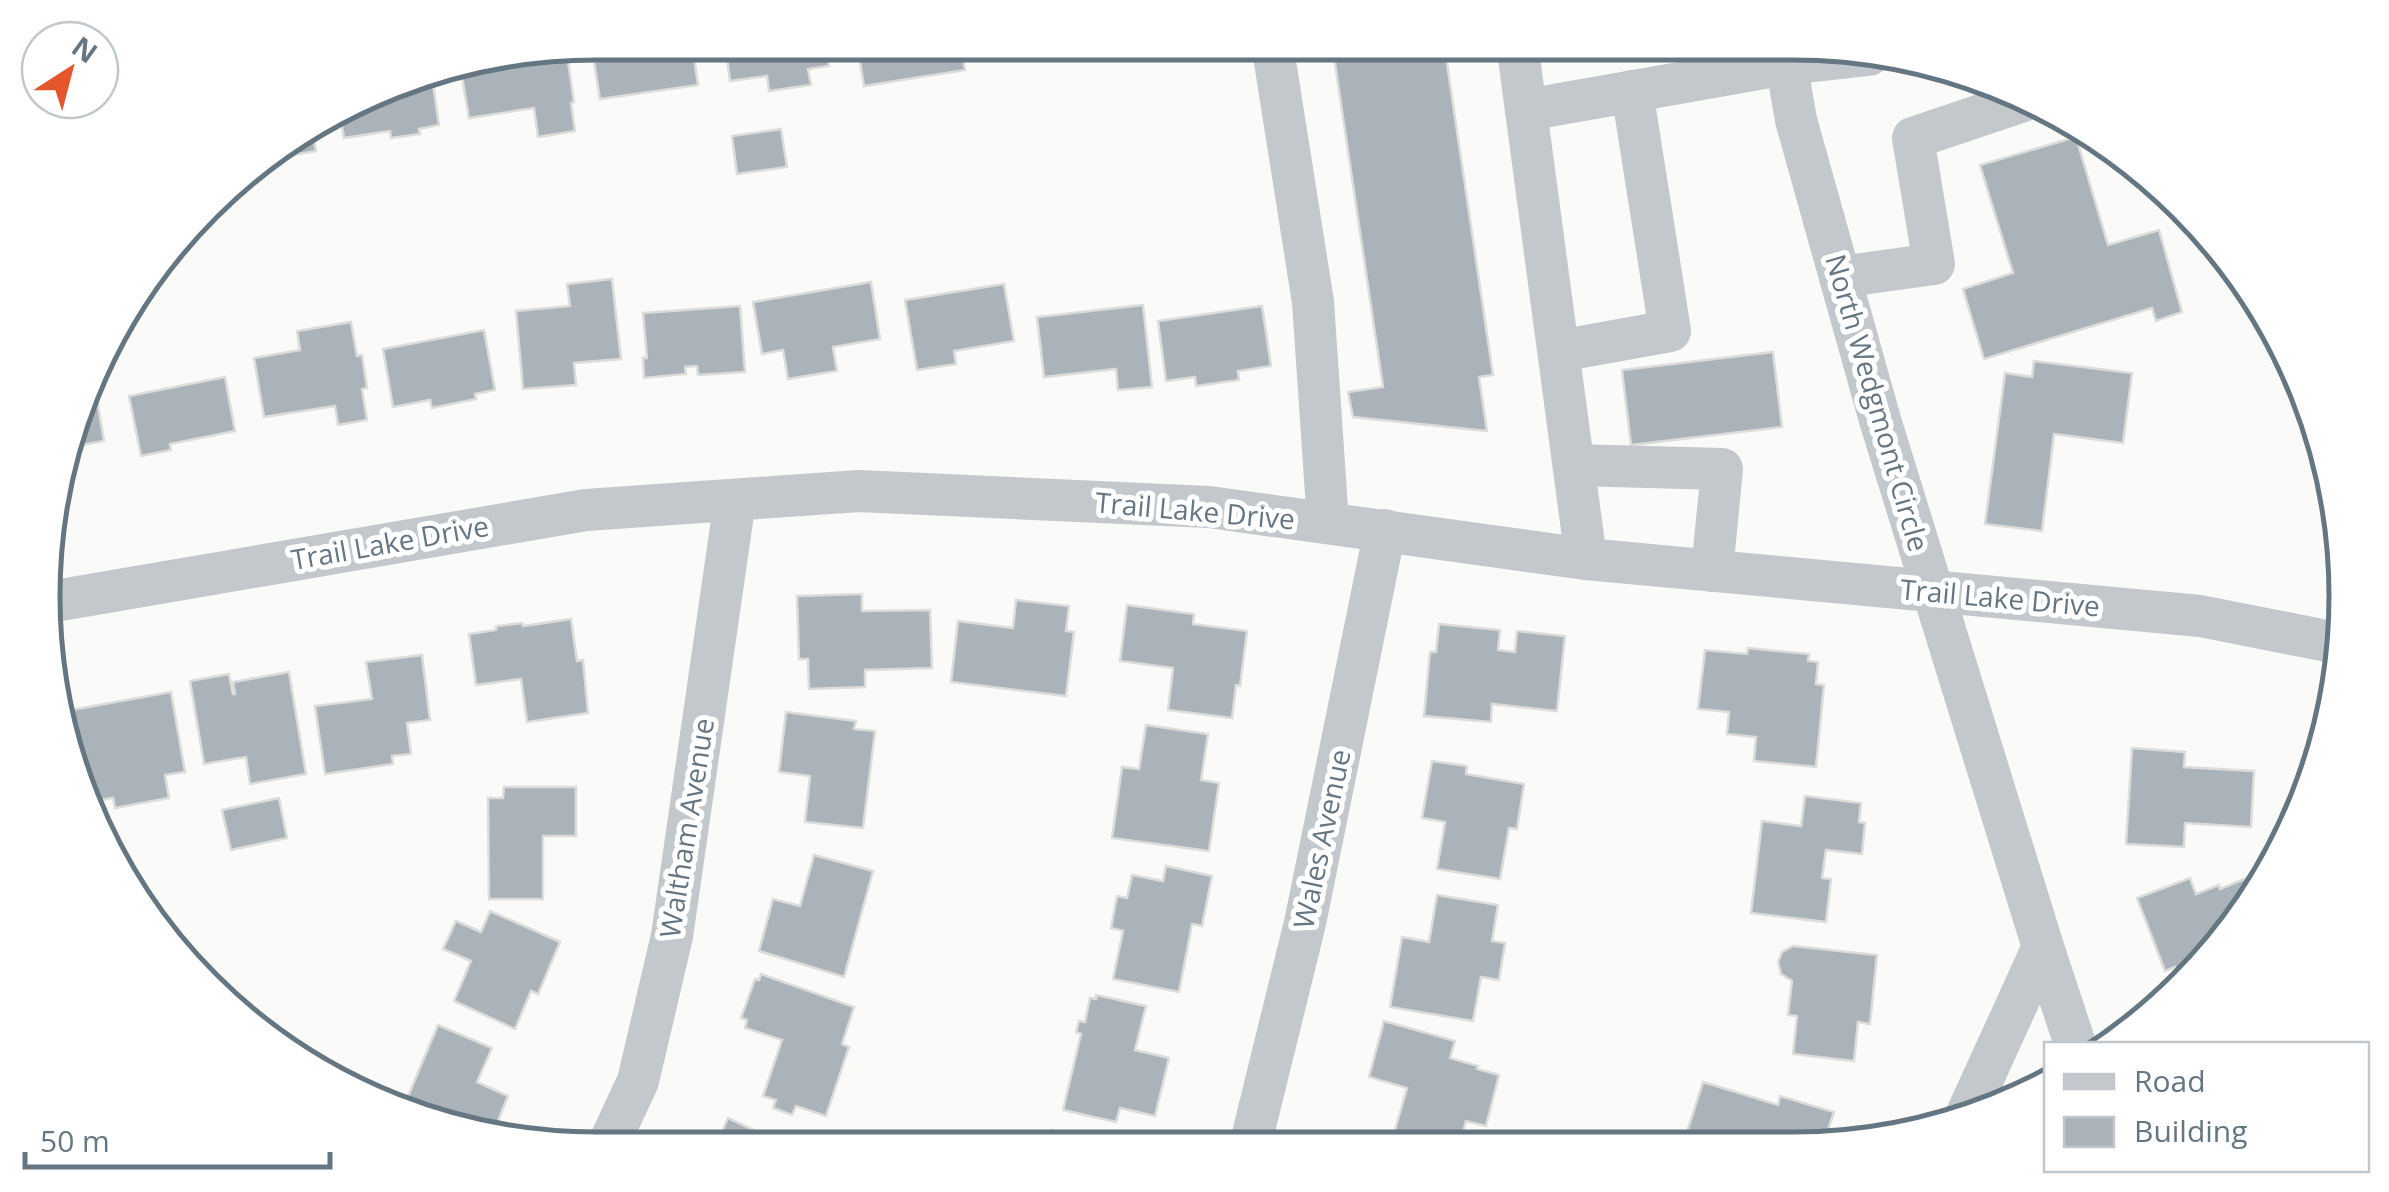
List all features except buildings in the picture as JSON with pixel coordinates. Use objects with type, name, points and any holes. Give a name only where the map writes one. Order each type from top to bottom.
[{"type":"street","points":[[1275,60],[1313,302],[1328,523]]},
{"type":"street","points":[[1519,60],[1586,558]]},
{"type":"street","points":[[1526,110],[1632,91],[1760,60]]},
{"type":"street","name":"North Wedgmont Circle","points":[[1786,60],[1796,120],[1880,420],[2074,1042]]},
{"type":"street","points":[[1560,351],[1670,330],[1632,91]]},
{"type":"street","points":[[1840,276],[1934,264],[1913,138],[2009,106]]},
{"type":"street","points":[[1574,465],[1722,469],[1712,570]]},
{"type":"street","name":"Trail Lake Drive","points":[[60,600],[586,510],[859,490],[1209,507],[1586,558],[2328,631]]},
{"type":"street","name":"Waltham Avenue","points":[[614,1132],[638,1081],[672,936],[735,500]]},
{"type":"street","name":"Wales Avenue","points":[[1254,1132],[1306,922],[1384,530]]},
{"type":"street","points":[[1973,1101],[2043,948]]}]
